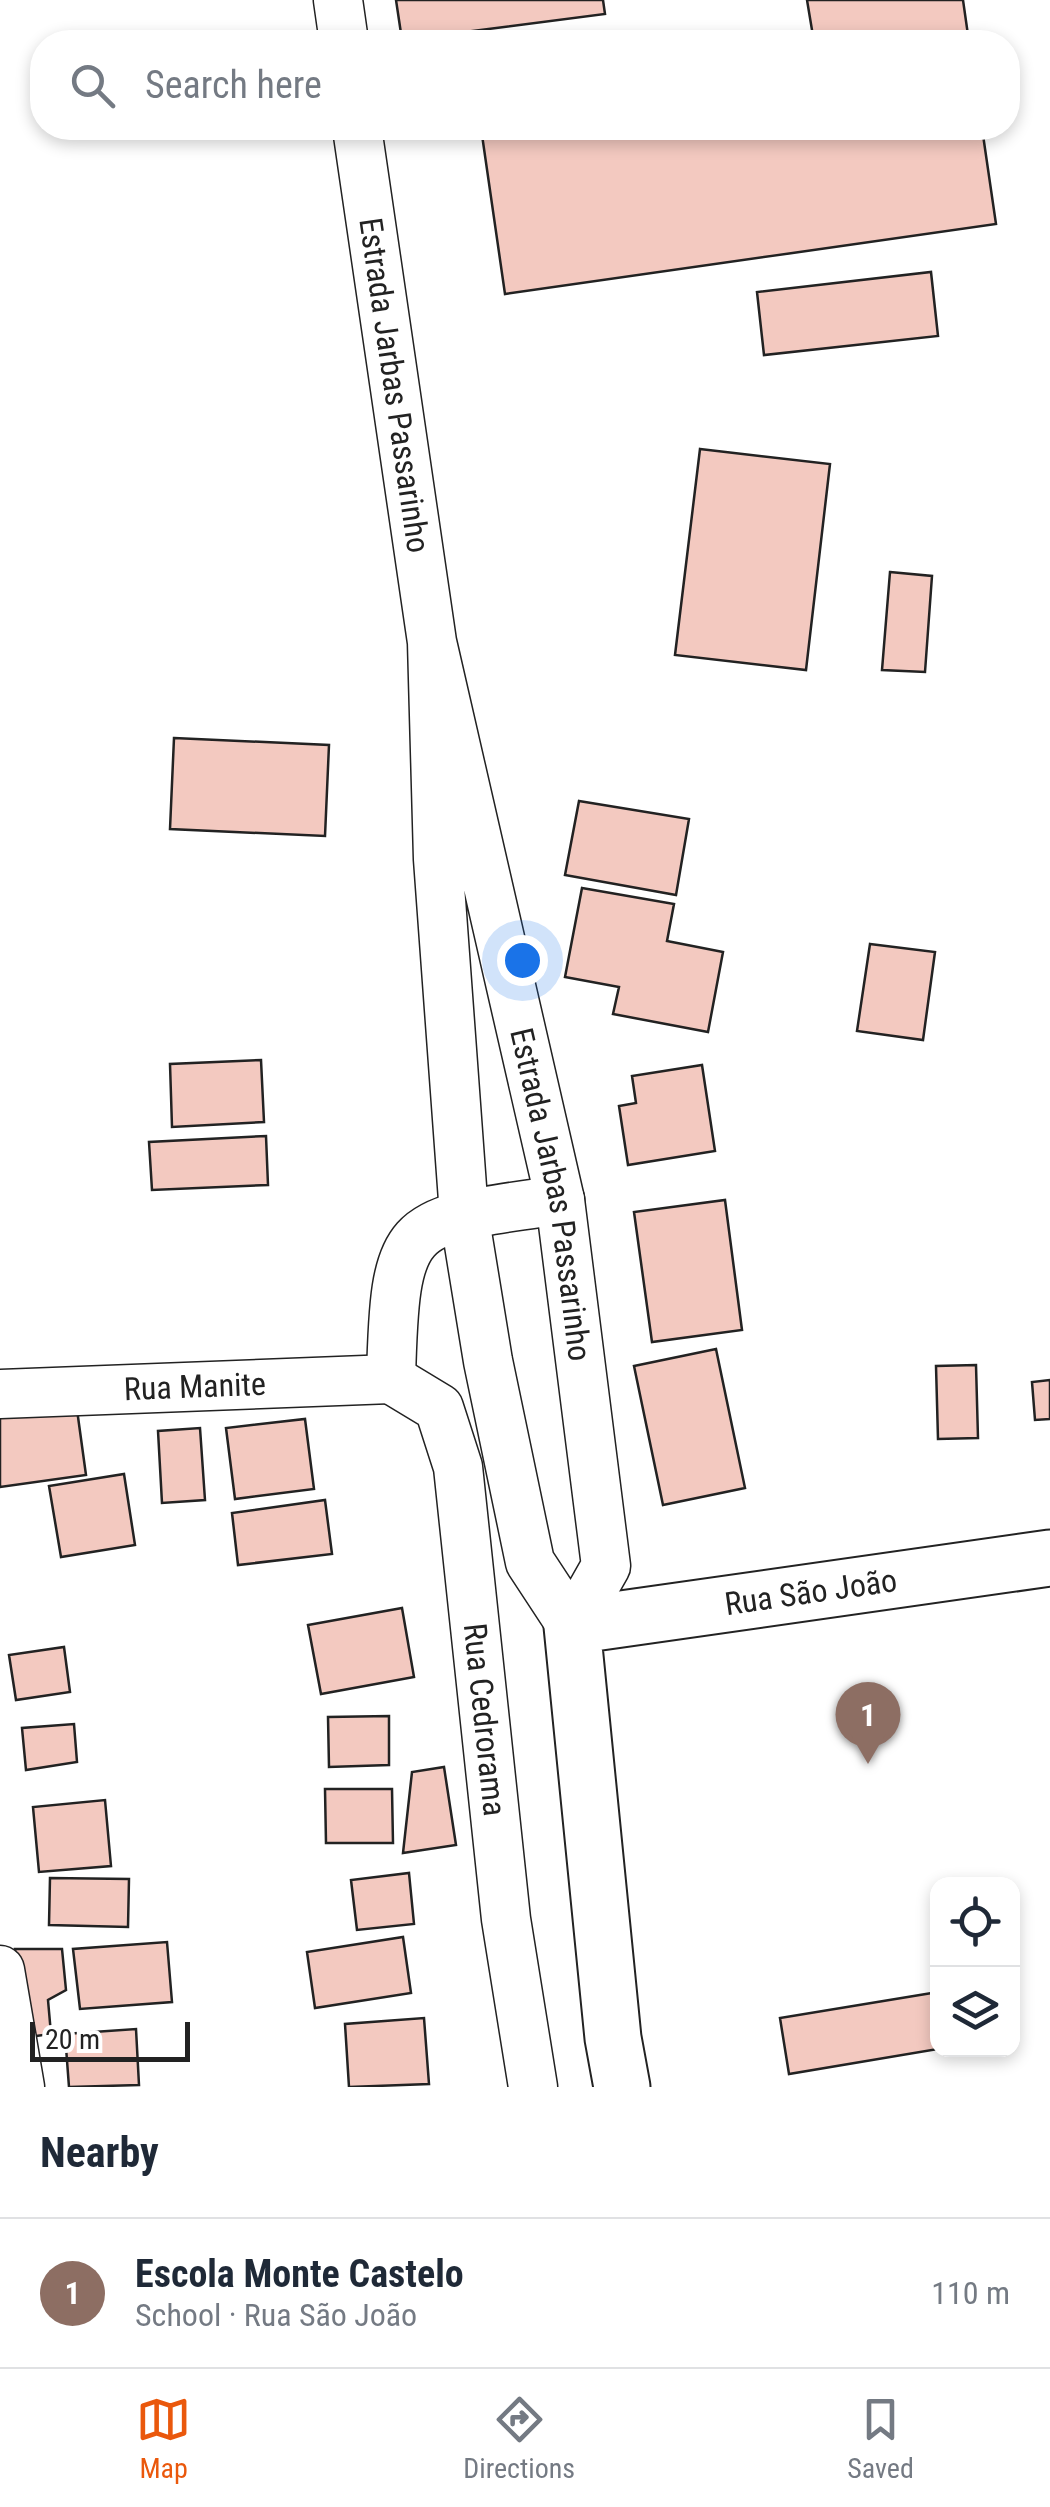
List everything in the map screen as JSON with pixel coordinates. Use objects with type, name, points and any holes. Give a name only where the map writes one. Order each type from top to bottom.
[{"type":"street","points":[[338,0],[342,30]]},
{"type":"street","name":"Estrada Jarbas Passarinho","points":[[358,140],[432,642],[560,1200],[606,1566],[572,1626]]},
{"type":"street","name":"Estrada Jarbas Passarinho","points":[[432,642],[438,859],[464,1214],[488,1362],[530,1562],[572,1626],[622,2087]]},
{"type":"street","points":[[391,1379],[393,1295],[401,1257],[417,1235],[464,1214],[560,1200]]},
{"type":"street","name":"Rua Manite","points":[[0,1394],[391,1379]]},
{"type":"street","name":"Rua Cedrorama","points":[[391,1379],[439,1408],[458,1467],[506,1919],[533,2087]]},
{"type":"street","name":"Rua São João","points":[[572,1626],[1050,1558]]},
{"type":"street","points":[[0,1970],[20,2087]]},
{"type":"building","points":[[396,0],[603,0],[605,14],[480,30],[400,30]]},
{"type":"building","points":[[807,0],[963,0],[967,30],[812,30]]},
{"type":"building","points":[[483,140],[984,140],[996,224],[505,294]]},
{"type":"building","points":[[931,272],[938,336],[764,355],[757,292]]},
{"type":"building","points":[[700,449],[830,464],[806,670],[675,655]]},
{"type":"building","points":[[890,572],[932,576],[925,672],[882,670]]},
{"type":"building","points":[[174,738],[329,745],[325,836],[170,829]]},
{"type":"building","points":[[579,801],[689,819],[676,895],[565,875]]},
{"type":"building","points":[[582,888],[674,904],[667,941],[723,952],[708,1032],[613,1014],[619,987],[565,977]]},
{"type":"building","points":[[870,944],[935,952],[923,1040],[857,1031]]},
{"type":"building","points":[[261,1060],[264,1122],[172,1127],[170,1064]]},
{"type":"building","points":[[702,1065],[715,1151],[628,1165],[619,1106],[636,1103],[632,1076]]},
{"type":"building","points":[[266,1136],[268,1185],[152,1190],[149,1142]]},
{"type":"building","points":[[725,1200],[742,1330],[652,1342],[634,1212]]},
{"type":"building","points":[[716,1349],[745,1488],[663,1505],[634,1366]]},
{"type":"building","points":[[976,1365],[978,1438],[938,1439],[936,1366]]},
{"type":"building","points":[[1050,1380],[1050,1419],[1035,1420],[1032,1382]]},
{"type":"building","points":[[75,1395],[86,1475],[0,1487],[0,1406]]},
{"type":"building","points":[[305,1419],[314,1489],[235,1499],[226,1428]]},
{"type":"building","points":[[200,1428],[205,1500],[162,1503],[158,1431]]},
{"type":"building","points":[[124,1474],[135,1545],[61,1557],[49,1486]]},
{"type":"building","points":[[325,1500],[332,1554],[238,1565],[232,1513]]},
{"type":"building","points":[[402,1608],[414,1677],[321,1694],[308,1625]]},
{"type":"building","points":[[64,1647],[70,1692],[16,1700],[9,1655]]},
{"type":"building","points":[[389,1716],[389,1765],[329,1767],[328,1717]]},
{"type":"building","points":[[74,1724],[77,1762],[26,1770],[22,1728]]},
{"type":"building","points":[[444,1767],[456,1845],[403,1853],[412,1772]]},
{"type":"building","points":[[325,1789],[392,1789],[393,1843],[326,1843]]},
{"type":"building","points":[[105,1800],[111,1866],[39,1872],[33,1807]]},
{"type":"building","points":[[409,1873],[414,1924],[357,1930],[351,1880]]},
{"type":"building","points":[[50,1878],[129,1879],[128,1927],[49,1925]]},
{"type":"building","points":[[403,1937],[411,1993],[315,2008],[307,1952]]},
{"type":"building","points":[[167,1942],[172,2002],[80,2009],[73,1949]]},
{"type":"building","points":[[15,1949],[62,1949],[66,1990],[48,2000],[51,2034],[21,2038]]},
{"type":"building","points":[[930,1993],[930,2050],[789,2074],[780,2018]]},
{"type":"building","points":[[424,2018],[429,2084],[349,2087],[345,2024]]},
{"type":"building","points":[[136,2029],[139,2085],[69,2087],[65,2034]]},
{"type":"place","name":"Escola Monte Castelo","points":[[868,1764]]}]
